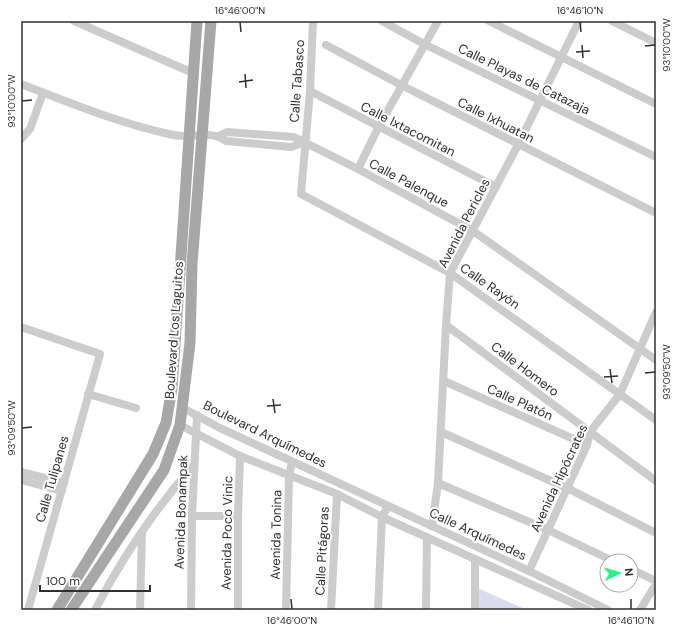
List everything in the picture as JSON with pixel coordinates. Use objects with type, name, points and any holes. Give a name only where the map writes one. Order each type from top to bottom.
[{"type":"main road","name":"Boulevard Los Laguitos","points":[[57,610],[153,454],[166,423],[172,388],[197,21]]},
{"type":"main road","name":"Boulevard Los Laguitos","points":[[71,610],[164,470],[180,425],[190,343],[192,264],[212,21]]},
{"type":"main road","points":[[111,523],[121,536]]},
{"type":"street","points":[[74,21],[193,73]]},
{"type":"street","name":"Calle Tabasco","points":[[305,142],[310,92],[313,21]]},
{"type":"street","name":"Calle Playas de Catazaja","points":[[382,21],[424,44],[656,157]]},
{"type":"street","points":[[358,169],[401,85],[438,21]]},
{"type":"street","points":[[489,21],[656,104]]},
{"type":"street","name":"Avenida Pericles","points":[[432,526],[438,482],[450,273],[518,145],[560,55],[579,21]]},
{"type":"street","points":[[612,21],[656,43]]},
{"type":"street","name":"Calle Ixhuatan","points":[[326,45],[518,145],[656,213]]},
{"type":"street","points":[[21,84],[130,123],[173,135],[189,137],[202,135],[219,136],[226,141],[291,147],[305,142]]},
{"type":"street","name":"Calle Ixtacomitan","points":[[310,92],[496,187]]},
{"type":"street","points":[[21,139],[30,129],[43,93]]},
{"type":"street","name":"Calle Palenque","points":[[305,142],[473,231],[656,360]]},
{"type":"street","name":"Calle Rayón","points":[[305,142],[301,194],[450,273],[656,420]]},
{"type":"street","name":"Avenida Hipócrates","points":[[529,571],[587,445],[590,432],[620,394],[656,312]]},
{"type":"street","name":"Calle Homero","points":[[446,325],[656,481]]},
{"type":"street","name":"Calle Tulipanes","points":[[21,329],[100,354],[28,610]]},
{"type":"street","name":"Calle Platón","points":[[444,380],[587,445]]},
{"type":"street","points":[[88,394],[136,408]]},
{"type":"street","name":"Boulevard Arquímedes","points":[[183,408],[292,462],[337,482]]},
{"type":"street","name":"Avenida Bonampak","points":[[191,610],[193,466],[197,415]]},
{"type":"street","name":"Boulevard Arquímedes","points":[[180,425],[240,456],[337,494]]},
{"type":"street","points":[[441,432],[567,488],[656,533]]},
{"type":"street","name":"Avenida Poco Vinic","points":[[238,610],[238,516],[240,456]]},
{"type":"street","name":"Avenida Tonina","points":[[286,610],[289,476],[292,462]]},
{"type":"street","points":[[95,610],[114,572],[165,498],[193,466]]},
{"type":"street","points":[[21,472],[64,482]]},
{"type":"street","points":[[21,480],[62,491]]},
{"type":"street","name":"Calle Arquímedes","points":[[337,482],[529,571],[608,610]]},
{"type":"street","points":[[438,482],[548,530],[599,554]]},
{"type":"street","name":"Calle Arquímedes","points":[[337,494],[427,538],[587,610]]},
{"type":"street","name":"Calle Pitágoras","points":[[331,610],[337,494]]},
{"type":"street","points":[[378,610],[382,517],[388,506]]},
{"type":"street","points":[[192,516],[238,516]]},
{"type":"street","points":[[140,610],[142,532]]},
{"type":"street","points":[[426,610],[427,538]]},
{"type":"street","points":[[456,550],[460,540]]},
{"type":"street","points":[[475,559],[475,610]]},
{"type":"street","points":[[639,574],[656,583],[640,610]]},
{"type":"shaded area","points":[[475,587],[527,610],[475,610]]}]
